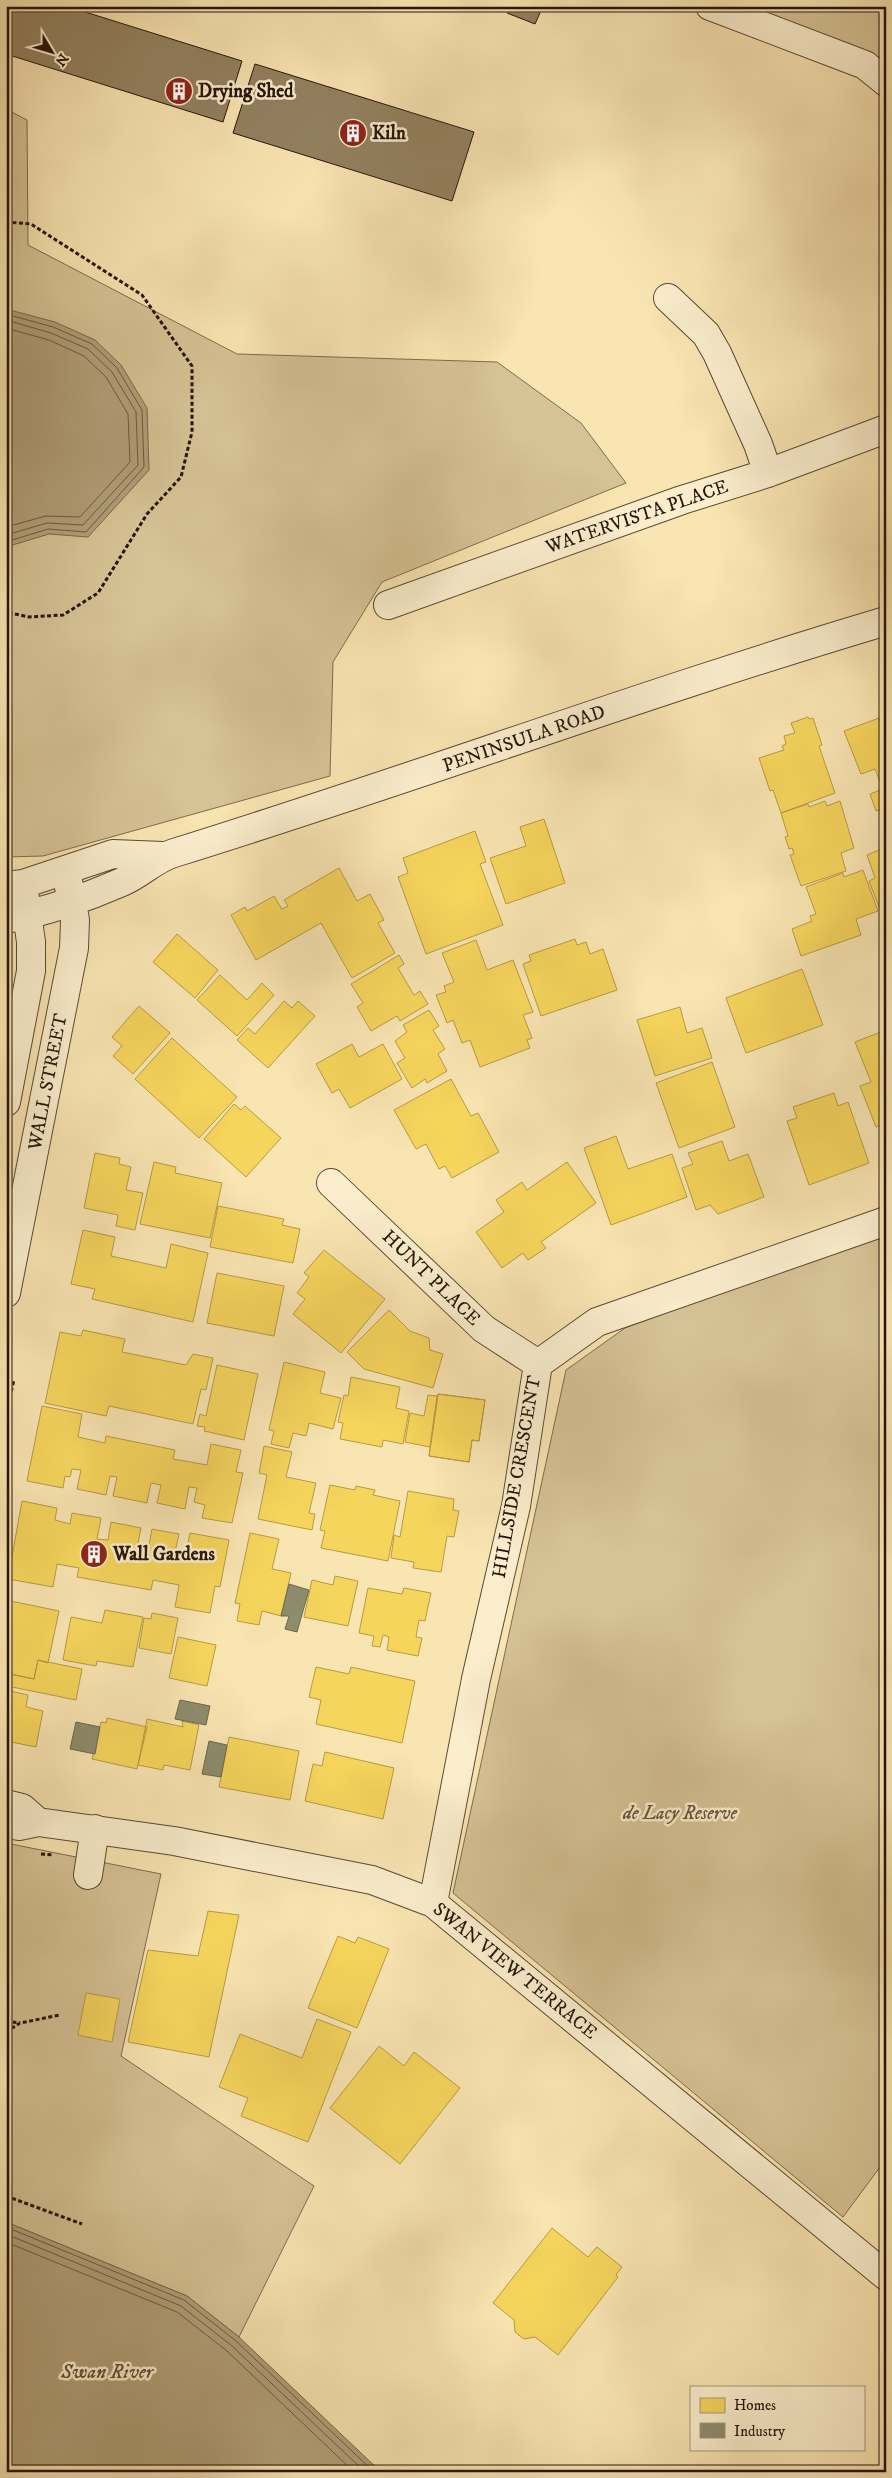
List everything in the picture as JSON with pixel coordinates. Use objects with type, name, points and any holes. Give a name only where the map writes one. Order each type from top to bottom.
[{"type":"street","points":[[710,6],[865,65],[886,82]]},
{"type":"street","points":[[668,298],[706,334],[717,353],[758,444],[768,473]]},
{"type":"street","name":"WATERVISTA PLACE","points":[[388,605],[682,500],[768,473],[886,429]]},
{"type":"street","name":"PENINSULA ROAD","points":[[16,918],[123,882],[163,856],[322,807],[795,648],[886,621]]},
{"type":"street","name":"PENINSULA ROAD","points":[[14,885],[113,854],[163,856]]},
{"type":"street","name":"WALL STREET","points":[[6,1293],[74,948],[75,920],[66,870]]},
{"type":"street","name":"WALL STREET","points":[[6,1102],[31,971],[30,942],[16,918],[14,885]]},
{"type":"street","points":[[6,1111],[41,1117]]},
{"type":"street","name":"HUNT PLACE","points":[[331,1183],[484,1329],[538,1364]]},
{"type":"street","name":"HILLSIDE CRESCENT","points":[[433,1903],[476,1679],[516,1506],[538,1364],[597,1322],[886,1221]]},
{"type":"street","points":[[6,1804],[22,1808],[38,1822]]},
{"type":"street","name":"SWAN VIEW TERRACE","points":[[6,1824],[19,1826],[38,1822],[174,1841],[372,1880],[433,1903],[886,2276]]},
{"type":"street","points":[[88,1875],[95,1829]]},
{"type":"path","points":[[6,222],[32,224],[142,296],[192,366],[192,432],[181,477],[147,514],[98,593],[63,615],[29,617],[6,612]]},
{"type":"path","points":[[6,1417],[14,1379]]},
{"type":"path","points":[[6,2021],[20,2023],[60,2015]]},
{"type":"path","points":[[6,2032],[20,2023]]},
{"type":"path","points":[[6,2196],[82,2224]]},
{"type":"green space","points":[[736,6],[886,6],[886,63],[845,50]]},
{"type":"green space","points":[[6,109],[27,120],[28,245],[237,354],[497,362],[581,423],[626,483],[382,582],[333,662],[330,776],[43,856],[6,857]]},
{"type":"green space","name":"de Lacy Reserve","points":[[886,1231],[886,2159],[843,2217],[453,1893],[566,1370],[625,1328]]},
{"type":"green space","points":[[6,1843],[161,1874],[121,2056],[314,2186],[239,2337],[187,2296],[6,2222]]},
{"type":"water","points":[[6,309],[55,322],[95,340],[121,365],[147,408],[149,470],[88,537],[49,534],[6,547]]},
{"type":"water","name":"Swan River","points":[[6,2222],[187,2296],[239,2337],[381,2472],[6,2472]]},
{"type":"building: Homes","points":[[808,717],[809,719],[813,718],[822,745],[819,746],[835,793],[781,813],[773,790],[770,791],[759,758],[784,750],[782,746],[786,744],[784,736],[795,733],[791,723]]},
{"type":"building: Homes","points":[[879,718],[881,724],[886,722],[886,808],[876,811],[870,794],[883,789],[875,769],[861,774],[844,731]]},
{"type":"building: Homes","points":[[825,801],[827,806],[840,801],[854,848],[841,853],[846,871],[801,886],[790,855],[794,854],[792,848],[789,849],[785,837],[788,836],[781,813],[808,804],[809,807]]},
{"type":"building: Homes","points":[[544,819],[565,883],[506,904],[490,858],[526,846],[520,827]]},
{"type":"building: Homes","points":[[475,831],[486,862],[480,864],[503,925],[426,954],[398,877],[408,873],[403,858]]},
{"type":"building: Homes","points":[[886,847],[886,904],[879,907],[869,881],[875,878],[867,855]]},
{"type":"building: Homes","points":[[339,868],[357,901],[370,894],[384,920],[378,923],[395,953],[352,978],[321,923],[256,960],[231,915],[245,907],[247,911],[274,896],[282,909],[288,906],[284,900]]},
{"type":"building: Homes","points":[[863,870],[878,911],[856,919],[861,935],[801,956],[792,929],[812,921],[810,916],[816,914],[806,887],[843,873],[844,877]]},
{"type":"building: Homes","points":[[177,934],[218,970],[195,998],[153,962]]},
{"type":"building: Homes","points":[[575,939],[577,945],[586,942],[590,954],[603,949],[617,990],[541,1016],[523,964],[531,961],[529,955]]},
{"type":"building: Homes","points":[[476,940],[487,970],[513,960],[533,1012],[523,1015],[532,1038],[527,1040],[530,1048],[480,1067],[470,1040],[462,1043],[453,1020],[447,1023],[436,995],[446,992],[444,986],[454,982],[442,953]]},
{"type":"building: Homes","points":[[399,955],[404,964],[398,968],[414,995],[420,991],[428,1004],[400,1021],[397,1016],[371,1031],[357,1007],[363,1003],[351,984]]},
{"type":"building: Homes","points":[[802,969],[823,1025],[746,1053],[726,998]]},
{"type":"building: Homes","points":[[220,975],[247,1000],[262,983],[274,995],[237,1036],[197,1000]]},
{"type":"building: Homes","points":[[284,1001],[292,1008],[298,1001],[315,1016],[268,1068],[237,1040],[248,1028],[255,1034]]},
{"type":"building: Homes","points":[[139,1006],[170,1033],[133,1074],[113,1056],[122,1046],[112,1037]]},
{"type":"building: Homes","points":[[680,1007],[687,1033],[702,1028],[712,1058],[655,1076],[637,1020]]},
{"type":"building: Homes","points":[[429,1010],[439,1026],[433,1030],[445,1049],[438,1054],[447,1071],[427,1083],[425,1079],[412,1088],[397,1063],[405,1058],[395,1041],[407,1032],[403,1025]]},
{"type":"building: Homes","points":[[886,1030],[886,1124],[876,1127],[860,1086],[871,1082],[855,1042]]},
{"type":"building: Homes","points":[[172,1038],[237,1097],[199,1138],[135,1079]]},
{"type":"building: Homes","points":[[352,1044],[359,1057],[383,1044],[402,1079],[350,1108],[339,1089],[332,1093],[316,1064]]},
{"type":"building: Homes","points":[[712,1062],[735,1127],[679,1148],[656,1083]]},
{"type":"building: Homes","points":[[451,1079],[471,1116],[478,1113],[499,1152],[452,1178],[445,1166],[439,1169],[426,1144],[416,1149],[394,1110]]},
{"type":"building: Homes","points":[[834,1093],[838,1106],[848,1102],[869,1163],[809,1185],[787,1121],[797,1118],[793,1107]]},
{"type":"building: Homes","points":[[234,1104],[241,1110],[245,1106],[281,1138],[246,1177],[204,1139]]},
{"type":"building: Homes","points":[[616,1136],[628,1169],[672,1154],[687,1197],[611,1225],[584,1148]]},
{"type":"building: Homes","points":[[722,1141],[729,1161],[748,1154],[764,1197],[718,1214],[710,1205],[696,1210],[682,1168],[693,1164],[688,1153]]},
{"type":"building: Homes","points":[[95,1153],[120,1158],[119,1164],[131,1167],[126,1190],[143,1193],[135,1230],[116,1226],[118,1215],[84,1208]]},
{"type":"building: Homes","points":[[154,1162],[176,1167],[175,1173],[222,1183],[210,1238],[140,1224]]},
{"type":"building: Homes","points":[[567,1162],[596,1203],[541,1242],[546,1248],[528,1260],[523,1253],[502,1268],[476,1232],[504,1212],[496,1200],[522,1182],[527,1190]]},
{"type":"building: Homes","points":[[218,1206],[284,1219],[282,1225],[300,1229],[293,1263],[210,1247]]},
{"type":"building: Homes","points":[[83,1230],[115,1237],[111,1256],[166,1268],[171,1244],[208,1253],[193,1322],[92,1299],[95,1289],[71,1284]]},
{"type":"building: Homes","points":[[324,1250],[385,1299],[341,1353],[293,1314],[305,1299],[297,1293],[309,1277],[304,1273]]},
{"type":"building: Homes","points":[[217,1273],[284,1286],[274,1336],[207,1323]]},
{"type":"building: Homes","points":[[389,1310],[410,1331],[429,1338],[430,1350],[443,1354],[433,1388],[364,1369],[347,1352]]},
{"type":"building: Homes","points":[[83,1330],[125,1339],[122,1352],[186,1365],[193,1354],[213,1358],[206,1390],[201,1389],[193,1424],[109,1406],[106,1416],[45,1403],[60,1332],[81,1336]]},
{"type":"building: Homes","points":[[284,1362],[325,1372],[320,1393],[341,1398],[333,1429],[309,1423],[306,1436],[293,1433],[289,1448],[271,1444],[274,1431],[269,1430]]},
{"type":"building: Homes","points":[[217,1365],[258,1374],[244,1440],[204,1431],[205,1427],[197,1426],[200,1414],[206,1416]]},
{"type":"building: Homes","points":[[351,1377],[400,1387],[396,1408],[409,1411],[403,1444],[383,1440],[382,1447],[340,1439],[343,1423],[338,1422],[344,1395],[348,1396]]},
{"type":"building: Homes","points":[[438,1394],[485,1400],[479,1441],[472,1440],[469,1462],[429,1456]]},
{"type":"building: Homes","points":[[438,1394],[485,1400],[479,1441],[472,1440],[469,1462],[429,1456]]},
{"type":"building: Homes","points":[[428,1395],[437,1396],[430,1447],[405,1442],[410,1413],[424,1416]]},
{"type":"building: Homes","name":"Wall Gardens","points":[[42,1406],[82,1414],[78,1437],[105,1443],[106,1436],[175,1450],[173,1459],[207,1465],[211,1444],[241,1450],[236,1472],[243,1473],[232,1523],[202,1518],[205,1505],[194,1502],[197,1488],[189,1487],[185,1509],[157,1503],[161,1485],[151,1483],[147,1503],[113,1496],[117,1477],[110,1476],[106,1495],[77,1489],[81,1470],[72,1469],[70,1477],[65,1476],[63,1488],[27,1481]]},
{"type":"building: Homes","points":[[264,1446],[292,1452],[286,1477],[316,1483],[309,1513],[315,1514],[312,1530],[258,1519],[267,1475],[259,1473]]},
{"type":"building: Homes","points":[[330,1485],[355,1490],[356,1486],[375,1490],[373,1495],[400,1501],[388,1561],[321,1548],[325,1531],[320,1530]]},
{"type":"building: Homes","points":[[408,1491],[454,1499],[453,1510],[459,1511],[454,1537],[447,1536],[441,1572],[413,1568],[414,1562],[391,1558],[394,1535],[400,1537]]},
{"type":"building: Homes","name":"Wall Gardens","points":[[22,1501],[57,1508],[55,1520],[70,1524],[72,1513],[101,1518],[97,1539],[108,1540],[111,1522],[141,1528],[137,1548],[148,1550],[152,1529],[179,1534],[174,1557],[185,1559],[190,1533],[229,1540],[220,1587],[215,1586],[210,1613],[175,1607],[179,1585],[153,1580],[151,1590],[77,1577],[79,1568],[57,1564],[53,1587],[8,1579]]},
{"type":"building: Homes","points":[[250,1533],[279,1539],[272,1569],[291,1573],[281,1616],[262,1611],[259,1625],[237,1621],[240,1604],[235,1603]]},
{"type":"building: Homes","points":[[335,1576],[358,1581],[348,1626],[304,1617],[312,1580],[333,1585]]},
{"type":"building: Homes","points":[[368,1588],[402,1594],[404,1588],[431,1593],[425,1621],[419,1620],[416,1637],[422,1638],[418,1656],[387,1650],[389,1637],[383,1635],[380,1647],[372,1646],[374,1636],[359,1633]]},
{"type":"building: Homes","points":[[6,1600],[59,1611],[48,1663],[38,1660],[34,1679],[6,1673]]},
{"type":"building: Homes","points":[[105,1610],[143,1617],[133,1667],[97,1661],[96,1666],[63,1660],[71,1617],[102,1623]]},
{"type":"building: Homes","points":[[152,1613],[178,1618],[171,1654],[139,1648],[144,1618],[151,1619]]},
{"type":"building: Homes","points":[[178,1637],[216,1645],[207,1686],[169,1678]]},
{"type":"building: Homes","points":[[38,1660],[82,1669],[76,1700],[7,1686],[9,1674],[34,1679]]},
{"type":"building: Homes","points":[[316,1667],[349,1674],[351,1667],[415,1681],[402,1743],[316,1724],[321,1700],[309,1697]]},
{"type":"building: Homes","points":[[6,1690],[28,1695],[26,1707],[43,1711],[36,1747],[6,1741]]},
{"type":"building: Homes","points":[[107,1718],[147,1727],[137,1769],[92,1759],[101,1722],[106,1723]]},
{"type":"building: Homes","points":[[147,1719],[183,1727],[182,1721],[199,1725],[190,1770],[164,1765],[163,1770],[138,1765]]},
{"type":"building: Homes","points":[[229,1737],[299,1751],[290,1800],[219,1787]]},
{"type":"building: Homes","points":[[325,1752],[394,1768],[383,1819],[305,1801],[313,1764],[322,1766]]},
{"type":"building: Homes","points":[[208,1911],[239,1915],[209,2057],[128,2042],[148,1950],[198,1956]]},
{"type":"building: Homes","points":[[338,1936],[355,1943],[358,1937],[389,1949],[357,2028],[308,2008]]},
{"type":"building: Homes","points":[[86,1993],[120,1999],[112,2042],[78,2035]]},
{"type":"building: Homes","points":[[317,2019],[351,2032],[308,2142],[241,2116],[248,2098],[219,2087],[240,2034],[302,2058]]},
{"type":"building: Homes","points":[[379,2046],[404,2066],[414,2052],[460,2088],[400,2164],[330,2108]]},
{"type":"building: Homes","points":[[552,2228],[588,2257],[597,2247],[622,2267],[616,2275],[618,2277],[558,2355],[535,2337],[524,2339],[515,2332],[514,2320],[493,2303]]},
{"type":"building: Industry","points":[[289,1584],[309,1590],[297,1632],[285,1629],[289,1616],[281,1616]]},
{"type":"building: Industry","points":[[180,1700],[210,1706],[206,1725],[175,1719]]},
{"type":"building: Industry","points":[[76,1722],[100,1727],[95,1754],[70,1749]]},
{"type":"building: Industry","points":[[209,1741],[227,1745],[221,1777],[202,1774]]},
{"type":"building: Other","name":"Drying Shed","points":[[6,6],[66,6],[242,61],[223,122],[6,54]]},
{"type":"building: Other","points":[[510,6],[543,6],[535,24],[507,13]]},
{"type":"building: Other","name":"Kiln","points":[[255,64],[474,132],[452,201],[233,133]]},
{"type":"place","name":"Drying Shed","points":[[179,91]]},
{"type":"place","name":"Kiln","points":[[353,133]]},
{"type":"place","name":"Wall Gardens","points":[[94,1554]]}]
